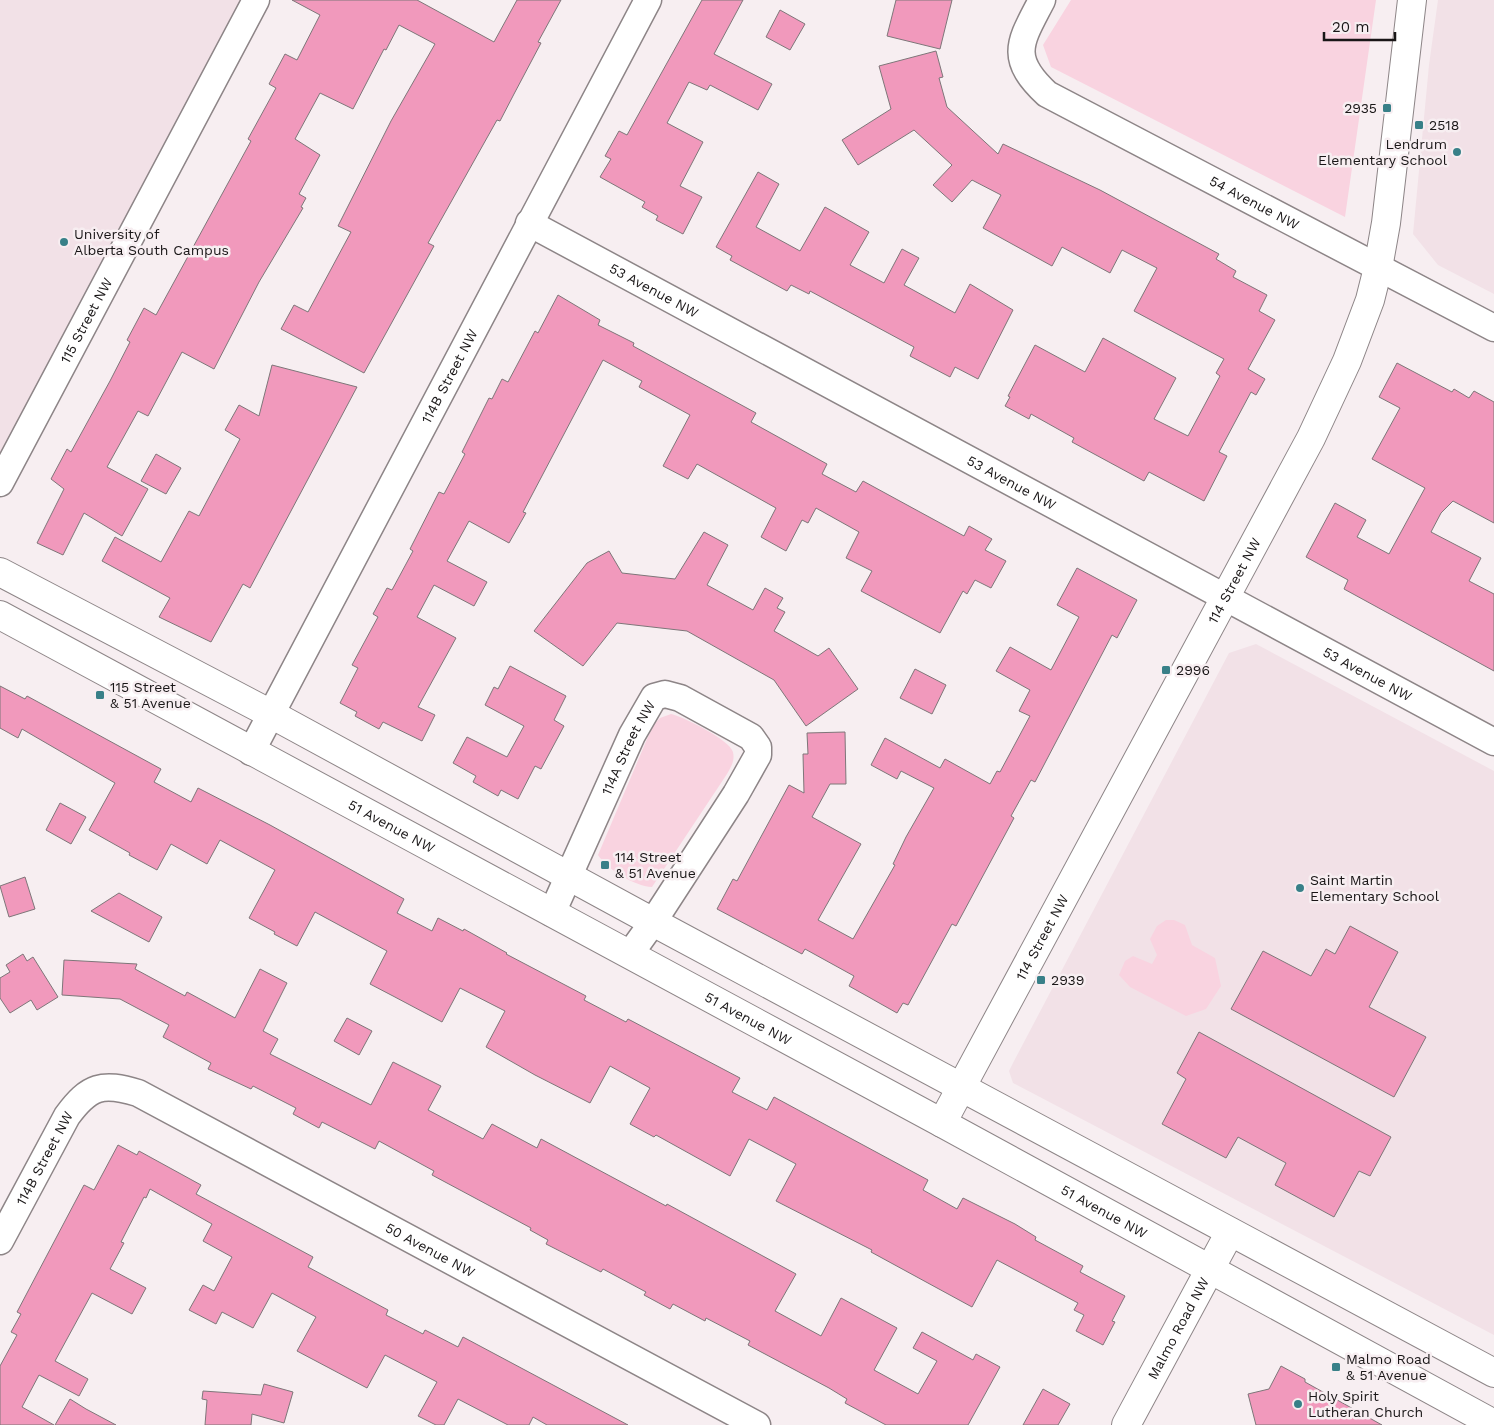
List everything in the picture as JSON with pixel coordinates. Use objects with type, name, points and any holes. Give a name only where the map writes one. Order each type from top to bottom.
[{"type":"main road","name":"114 Street NW","points":[[942,1123],[1330,397],[1370,300],[1378,268],[1386,223],[1412,0]]},
{"type":"main road","points":[[0,572],[271,714],[653,922],[1494,1373]]},
{"type":"main road","name":"51 Avenue NW","points":[[0,616],[1211,1268],[1494,1424]]},
{"type":"main road","name":"Malmo Road NW","points":[[1126,1425],[1230,1232]]},
{"type":"street","name":"115 Street NW","points":[[0,483],[256,0]]},
{"type":"street","name":"114B Street NW","points":[[251,752],[648,0]]},
{"type":"street","name":"54 Avenue NW","points":[[1042,0],[1021,43],[1021,55],[1024,66],[1035,83],[1047,94],[1494,328]]},
{"type":"street","name":"53 Avenue NW","points":[[529,223],[1494,742]]},
{"type":"street","name":"114A Street NW","points":[[552,913],[632,735],[650,702],[654,697],[665,694],[680,698],[751,737],[758,747],[758,755],[736,794],[653,922],[630,954]]},
{"type":"street","name":"50 Avenue NW","points":[[100,1087],[111,1086],[138,1093],[725,1417],[757,1425]]},
{"type":"street","name":"114B Street NW","points":[[0,1241],[67,1116],[78,1101],[100,1087]]},
{"type":"shaded area","name":"University of Alberta South Campus","points":[[0,0],[256,0],[0,483]]},
{"type":"shaded area","points":[[1071,0],[1376,0],[1345,217],[1051,67],[1043,45]]},
{"type":"shaded area","name":"Lendrum Elementary School","points":[[1438,0],[1494,0],[1494,294],[1438,265],[1413,234],[1429,65]]},
{"type":"shaded area","name":"Saint Martin Elementary School","points":[[1256,644],[1494,771],[1494,1335],[1013,1083],[1009,1071],[1014,1061],[1229,653]]},
{"type":"shaded area","points":[[671,714],[696,724],[724,741],[733,752],[733,758],[727,774],[652,887],[637,884],[622,876],[608,866],[598,855],[653,725],[660,718]]},
{"type":"shaded area","points":[[1166,920],[1174,920],[1185,925],[1192,945],[1215,958],[1221,986],[1206,1009],[1186,1016],[1130,987],[1119,975],[1125,961],[1133,956],[1152,964],[1157,955],[1150,939],[1157,926]]},
{"type":"building","points":[[292,0],[417,0],[494,42],[517,0],[561,0],[538,42],[541,43],[500,121],[497,120],[428,243],[434,246],[364,373],[281,329],[294,305],[308,312],[351,232],[338,226],[391,121],[435,44],[399,25],[386,50],[384,49],[353,109],[320,93],[295,139],[320,155],[299,194],[306,198],[301,207],[303,208],[259,282],[214,369],[182,352],[148,416],[138,411],[107,467],[148,489],[122,536],[84,513],[63,555],[37,543],[64,489],[51,479],[67,449],[71,452],[110,381],[130,342],[127,340],[144,308],[156,315],[251,141],[248,139],[276,88],[269,84],[285,54],[297,60],[320,15]]},
{"type":"building","points":[[702,0],[743,0],[714,54],[772,84],[758,110],[710,85],[707,90],[689,82],[667,123],[703,142],[680,186],[702,197],[683,234],[656,220],[658,216],[642,207],[645,202],[600,177],[611,159],[605,156],[619,131],[627,135]]},
{"type":"building","points":[[896,0],[952,0],[940,49],[887,36]]},
{"type":"building","points":[[780,10],[805,24],[790,50],[766,37]]},
{"type":"building","points":[[936,51],[943,77],[939,78],[947,107],[998,154],[1003,144],[1100,190],[1219,254],[1216,259],[1236,271],[1233,277],[1267,295],[1259,311],[1275,320],[1248,369],[1265,379],[1256,395],[1251,392],[1219,452],[1227,456],[1204,501],[1149,472],[1144,481],[1072,442],[1074,438],[1031,414],[1029,419],[1005,406],[1010,397],[1008,396],[1035,345],[1085,372],[1103,338],[1176,378],[1154,419],[1188,436],[1220,376],[1216,373],[1224,359],[1134,311],[1157,268],[1122,250],[1110,273],[1062,247],[1052,266],[983,228],[1001,195],[972,180],[952,202],[933,185],[952,165],[914,130],[858,165],[842,140],[891,109],[879,66]]},
{"type":"building","points":[[758,172],[779,184],[756,227],[800,251],[825,207],[869,232],[850,265],[884,283],[902,249],[919,258],[904,285],[955,313],[970,284],[1013,310],[978,379],[955,367],[950,377],[910,356],[914,347],[810,291],[809,294],[791,285],[787,291],[730,260],[732,256],[716,247]]},
{"type":"building","points":[[558,295],[600,320],[598,325],[634,343],[633,346],[756,413],[751,422],[827,464],[822,474],[856,492],[863,481],[964,536],[969,526],[992,539],[985,550],[1006,561],[991,588],[975,580],[967,594],[963,591],[940,633],[861,591],[872,571],[846,558],[859,532],[816,508],[808,523],[802,520],[786,551],[761,537],[776,508],[697,464],[688,479],[663,466],[690,415],[639,387],[642,381],[603,360],[523,512],[526,513],[509,543],[469,521],[447,561],[487,582],[474,606],[434,585],[417,617],[456,638],[418,707],[435,715],[422,741],[383,722],[379,729],[355,716],[357,712],[340,703],[358,668],[352,665],[378,617],[373,614],[387,588],[392,590],[413,551],[410,549],[439,492],[444,494],[465,454],[462,452],[489,398],[492,399],[502,379],[508,382],[535,331],[538,333]]},
{"type":"building","points":[[1397,363],[1452,392],[1454,389],[1469,398],[1474,391],[1494,402],[1494,523],[1453,501],[1441,513],[1431,532],[1481,558],[1469,581],[1494,594],[1494,671],[1344,589],[1348,580],[1306,557],[1335,503],[1366,520],[1357,537],[1389,554],[1425,488],[1372,459],[1400,408],[1379,397]]},
{"type":"building","points":[[272,365],[357,387],[250,588],[243,584],[211,642],[159,617],[170,598],[102,561],[115,537],[161,562],[189,511],[199,516],[240,439],[225,430],[239,405],[259,416]]},
{"type":"building","points":[[156,454],[181,468],[166,494],[141,481]]},
{"type":"building","points":[[704,532],[728,545],[707,585],[753,610],[765,588],[783,598],[777,608],[785,612],[774,631],[818,656],[829,648],[858,689],[806,726],[774,680],[687,631],[617,623],[583,666],[534,631],[587,563],[609,551],[622,573],[675,579]]},
{"type":"building","points":[[1077,568],[1137,600],[1117,638],[1112,635],[1035,782],[1031,780],[1011,816],[1014,818],[956,926],[952,924],[908,1005],[903,1003],[897,1013],[849,986],[854,976],[805,949],[802,954],[717,909],[733,879],[737,881],[789,785],[804,793],[803,754],[808,754],[807,733],[845,732],[846,784],[830,784],[812,817],[861,844],[818,920],[853,939],[895,865],[893,864],[906,837],[934,788],[901,771],[897,779],[871,765],[885,738],[940,768],[945,759],[990,784],[997,771],[1000,772],[1030,716],[1019,711],[1030,690],[996,671],[1010,647],[1051,670],[1079,617],[1057,605]]},
{"type":"building","points":[[510,666],[566,696],[554,720],[564,726],[541,769],[535,766],[518,799],[501,790],[498,796],[473,782],[476,776],[453,763],[467,737],[507,757],[524,726],[485,705],[494,687],[498,689]]},
{"type":"building","points":[[915,669],[946,685],[932,714],[900,698]]},
{"type":"building","points":[[0,686],[25,699],[27,696],[161,769],[154,782],[191,802],[198,788],[270,825],[404,899],[397,913],[432,931],[438,918],[463,931],[464,929],[506,954],[586,996],[584,1000],[626,1022],[628,1019],[740,1078],[732,1092],[767,1110],[774,1097],[928,1180],[923,1190],[957,1209],[963,1198],[1015,1224],[1036,1237],[1035,1240],[1083,1266],[1080,1272],[1125,1296],[1112,1321],[1115,1322],[1103,1345],[1076,1331],[1084,1315],[1074,1310],[1078,1303],[997,1260],[972,1307],[871,1252],[872,1250],[776,1201],[796,1164],[749,1139],[730,1176],[656,1135],[654,1137],[630,1124],[650,1088],[610,1066],[590,1103],[535,1075],[486,1047],[505,1011],[460,988],[442,1022],[370,984],[387,951],[315,912],[297,946],[274,934],[275,932],[249,918],[275,870],[220,840],[207,864],[171,844],[157,870],[129,855],[130,853],[89,830],[115,783],[22,729],[18,738],[0,728]]},
{"type":"building","points":[[60,803],[86,817],[71,844],[46,830]]},
{"type":"building","points":[[25,877],[35,909],[9,917],[0,886]]},
{"type":"building","points":[[119,893],[162,917],[149,942],[91,911]]},
{"type":"building","points":[[1350,926],[1398,952],[1369,1007],[1426,1037],[1394,1097],[1231,1009],[1263,951],[1311,976],[1326,949],[1335,954]]},
{"type":"building","points":[[23,954],[27,961],[33,957],[58,997],[37,1010],[31,1000],[10,1013],[0,998],[0,978],[10,972],[6,965]]},
{"type":"building","points":[[64,960],[137,964],[135,969],[185,996],[187,992],[235,1018],[260,969],[287,983],[263,1031],[278,1039],[270,1054],[371,1105],[393,1062],[441,1086],[428,1110],[483,1139],[492,1124],[537,1148],[541,1139],[666,1206],[667,1204],[796,1274],[775,1311],[821,1336],[841,1298],[897,1328],[874,1370],[918,1394],[937,1361],[913,1348],[922,1332],[973,1360],[976,1354],[1000,1367],[968,1425],[886,1425],[845,1403],[847,1399],[829,1388],[748,1345],[750,1341],[706,1318],[705,1321],[673,1304],[670,1309],[644,1295],[646,1292],[603,1269],[601,1272],[546,1244],[548,1240],[530,1230],[531,1228],[432,1175],[434,1171],[379,1141],[375,1149],[322,1122],[319,1128],[293,1114],[296,1108],[253,1086],[251,1089],[208,1069],[211,1063],[163,1037],[169,1025],[120,999],[62,995]]},
{"type":"building","points":[[347,1018],[372,1031],[359,1055],[334,1041]]},
{"type":"building","points":[[1199,1032],[1391,1137],[1370,1176],[1359,1171],[1334,1217],[1275,1185],[1286,1163],[1238,1137],[1226,1158],[1162,1124],[1186,1079],[1177,1073]]},
{"type":"building","points":[[118,1145],[137,1155],[139,1151],[201,1185],[196,1194],[313,1257],[308,1267],[388,1310],[386,1315],[423,1334],[425,1330],[458,1347],[463,1337],[628,1425],[547,1425],[533,1417],[529,1425],[508,1425],[458,1399],[444,1425],[436,1425],[418,1416],[437,1382],[385,1355],[367,1388],[297,1351],[316,1317],[272,1293],[253,1328],[222,1312],[216,1324],[189,1310],[203,1285],[214,1291],[232,1257],[203,1241],[212,1224],[150,1189],[121,1242],[124,1243],[110,1269],[146,1288],[132,1314],[92,1293],[55,1361],[88,1379],[79,1396],[39,1375],[22,1407],[54,1425],[0,1425],[0,1366],[17,1335],[11,1332],[21,1314],[17,1312],[84,1185],[94,1190]]},
{"type":"building","name":"Holy Spirit Lutheran Church","points":[[1281,1366],[1305,1379],[1305,1382],[1382,1425],[1256,1425],[1248,1394],[1269,1389]]},
{"type":"building","points":[[264,1384],[293,1392],[284,1423],[252,1414],[251,1425],[205,1425],[207,1400],[202,1399],[203,1391],[261,1395]]},
{"type":"building","points":[[1043,1389],[1070,1404],[1058,1425],[1023,1425]]},
{"type":"building","points":[[70,1399],[86,1409],[116,1425],[55,1425]]},
{"type":"place","name":"2935","points":[[1387,108]]},
{"type":"place","name":"2518","points":[[1419,125]]},
{"type":"place","name":"Lendrum Elementary School","points":[[1457,152]]},
{"type":"place","name":"University of Alberta South Campus","points":[[64,242]]},
{"type":"place","name":"2996","points":[[1166,670]]},
{"type":"place","name":"115 Street & 51 Avenue","points":[[100,695]]},
{"type":"place","name":"114 Street & 51 Avenue","points":[[605,865]]},
{"type":"place","name":"Saint Martin Elementary School","points":[[1300,888]]},
{"type":"place","name":"2939","points":[[1041,980]]},
{"type":"place","name":"Malmo Road & 51 Avenue","points":[[1336,1367]]},
{"type":"place","name":"Holy Spirit Lutheran Church","points":[[1298,1404]]}]
